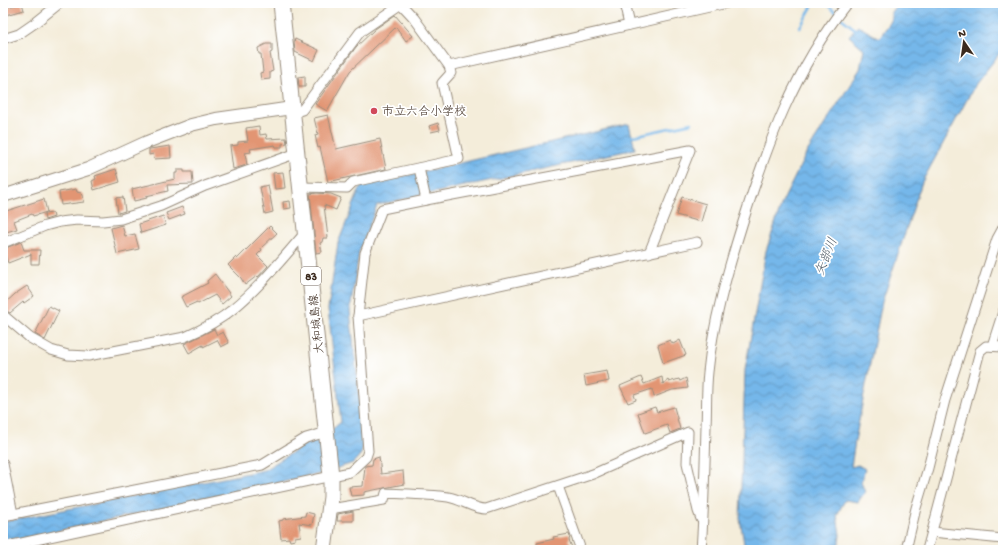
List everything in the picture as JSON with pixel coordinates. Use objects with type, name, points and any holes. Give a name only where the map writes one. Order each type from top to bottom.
[{"type":"main road","name":"大和城島線","points":[[281,3],[305,233],[313,293],[331,476],[330,509],[324,550]]},
{"type":"street","points":[[3,39],[19,34],[60,3]]},
{"type":"street","points":[[3,196],[88,168],[147,142],[191,125],[216,119],[302,110],[360,32],[401,3],[414,18],[449,66],[451,73],[442,83],[459,159],[353,182],[347,188],[301,187]]},
{"type":"street","points":[[624,3],[629,25]]},
{"type":"street","points":[[449,66],[728,3]]},
{"type":"street","points":[[701,550],[708,373],[719,311],[729,267],[756,181],[780,116],[806,64],[847,3]]},
{"type":"street","points":[[3,547],[350,472],[366,457],[368,451],[358,316],[365,253],[382,210],[425,196],[690,150],[649,253]]},
{"type":"street","points":[[3,243],[45,226],[60,222],[121,219],[161,206],[205,186],[297,153]]},
{"type":"street","points":[[419,168],[425,196]]},
{"type":"street","points":[[906,550],[916,508],[957,360],[997,239],[1003,228]]},
{"type":"street","points":[[3,315],[30,338],[51,350],[68,355],[88,356],[185,337],[232,310],[257,288],[305,233]]},
{"type":"street","points":[[358,316],[697,242]]},
{"type":"street","points":[[992,346],[1003,312]]},
{"type":"street","points":[[927,550],[980,351],[986,346],[1003,348]]},
{"type":"street","points":[[3,516],[262,465],[306,438],[327,432]]},
{"type":"street","points":[[330,509],[384,500],[386,493],[448,497],[462,500],[480,509],[486,509],[593,474],[688,432],[687,462],[698,511],[703,522]]},
{"type":"street","points":[[3,464],[13,514]]},
{"type":"street","points":[[558,486],[581,550]]},
{"type":"street","points":[[932,532],[1003,539]]},
{"type":"water","name":"矢部川","points":[[898,3],[1003,3],[1003,49],[975,85],[922,182],[882,302],[851,467],[858,465],[865,469],[861,482],[865,492],[858,502],[845,500],[837,515],[840,535],[838,550],[745,550],[740,519],[745,370],[766,251],[782,203],[807,152],[860,69],[864,49],[849,36],[858,26],[879,38],[891,21],[891,12]]},
{"type":"water","points":[[629,124],[635,149],[377,205],[359,252],[350,311],[364,441],[361,454],[353,463],[319,474],[3,543],[3,522],[264,470],[309,442],[319,440],[341,422],[328,309],[338,243],[361,186]]},
{"type":"building","points":[[16,3],[22,3],[24,10],[3,16],[3,8],[16,5]]},
{"type":"building","points":[[395,15],[413,36],[406,41],[396,27],[350,71],[327,111],[315,104],[356,47],[375,29]]},
{"type":"building","points":[[295,39],[319,50],[314,61],[295,52]]},
{"type":"building","points":[[266,44],[272,44],[272,52],[270,53],[273,71],[270,72],[270,79],[261,80],[260,73],[263,72],[261,54],[259,54],[258,48]]},
{"type":"building","points":[[305,76],[305,87],[299,87],[298,77]]},
{"type":"building","points":[[328,115],[336,149],[380,139],[386,169],[328,182],[320,147],[318,148],[315,135],[318,134],[314,118]]},
{"type":"building","points":[[438,123],[440,130],[431,132],[429,126]]},
{"type":"building","points":[[259,126],[260,135],[266,134],[267,139],[286,138],[287,143],[282,144],[282,147],[276,147],[275,145],[250,149],[251,152],[245,153],[247,165],[233,169],[230,146],[238,145],[238,142],[248,141],[246,128]]},
{"type":"building","points":[[170,146],[171,158],[154,159],[153,154],[149,155],[149,149]]},
{"type":"building","points":[[116,169],[120,182],[94,190],[92,181],[96,179],[95,176]]},
{"type":"building","points":[[177,170],[192,172],[193,184],[167,185],[168,191],[146,196],[147,198],[134,201],[132,189],[175,179],[175,173],[177,173]]},
{"type":"building","points":[[283,172],[285,188],[275,189],[273,173]]},
{"type":"building","points":[[268,185],[273,212],[265,214],[260,187]]},
{"type":"building","points":[[76,189],[77,192],[83,195],[84,202],[61,205],[59,192]]},
{"type":"building","points":[[310,194],[331,194],[341,198],[336,210],[324,205],[328,238],[323,238],[322,242],[320,243],[322,252],[316,253]]},
{"type":"building","points":[[123,197],[125,211],[118,213],[116,198]]},
{"type":"building","points":[[682,197],[706,204],[701,222],[676,215]]},
{"type":"building","points":[[44,199],[47,212],[33,216],[32,214],[14,221],[17,229],[6,232],[3,221],[3,212]]},
{"type":"building","points":[[290,201],[291,208],[284,209],[283,202]]},
{"type":"building","points":[[182,207],[185,214],[169,220],[166,213]]},
{"type":"building","points":[[53,213],[54,217],[45,220],[44,214]]},
{"type":"building","points":[[163,216],[166,225],[141,233],[139,224]]},
{"type":"building","points":[[122,225],[125,236],[135,234],[139,249],[117,254],[111,228]]},
{"type":"building","points":[[270,226],[277,233],[261,248],[262,250],[257,255],[268,266],[258,277],[257,276],[245,285],[241,278],[228,265],[236,257],[237,259]]},
{"type":"building","points":[[21,242],[24,250],[40,250],[39,264],[31,264],[31,254],[8,263],[3,249]]},
{"type":"building","points":[[215,274],[231,296],[222,304],[215,295],[198,304],[197,302],[186,307],[181,297],[208,283],[207,281]]},
{"type":"building","points":[[27,286],[34,296],[24,303],[23,302],[10,313],[3,309],[3,305]]},
{"type":"building","points":[[49,306],[59,311],[45,340],[35,334]]},
{"type":"building","points":[[214,329],[217,335],[223,332],[229,343],[221,347],[217,340],[203,347],[203,345],[189,353],[184,344]]},
{"type":"building","points":[[670,340],[673,344],[680,340],[686,355],[663,363],[658,345]]},
{"type":"building","points":[[607,371],[609,381],[586,386],[584,375]]},
{"type":"building","points":[[641,377],[644,384],[662,377],[663,384],[668,380],[669,382],[679,379],[680,381],[686,378],[688,388],[672,390],[654,397],[652,389],[634,395],[636,400],[628,403],[620,386]]},
{"type":"building","points":[[655,407],[657,412],[674,407],[680,429],[670,433],[667,425],[645,433],[638,413]]},
{"type":"building","points":[[379,457],[381,474],[403,471],[404,484],[364,492],[364,495],[351,496],[349,487],[363,486],[365,466],[372,465],[373,459]]},
{"type":"building","points":[[353,511],[353,521],[337,521],[338,514]]},
{"type":"building","points":[[306,512],[314,514],[312,525],[299,523],[301,536],[295,537],[295,540],[290,541],[289,538],[281,539],[279,521],[283,519],[305,516]]},
{"type":"building","points":[[569,534],[569,540],[573,550],[538,550],[537,543],[554,539],[553,537]]},
{"type":"waterway","points":[[800,27],[814,3]]},
{"type":"waterway","points":[[825,3],[837,13]]},
{"type":"waterway","points":[[840,17],[856,30]]},
{"type":"waterway","points":[[629,137],[692,123]]},
{"type":"place","name":"市立六合小学校","points":[[374,111]]}]
